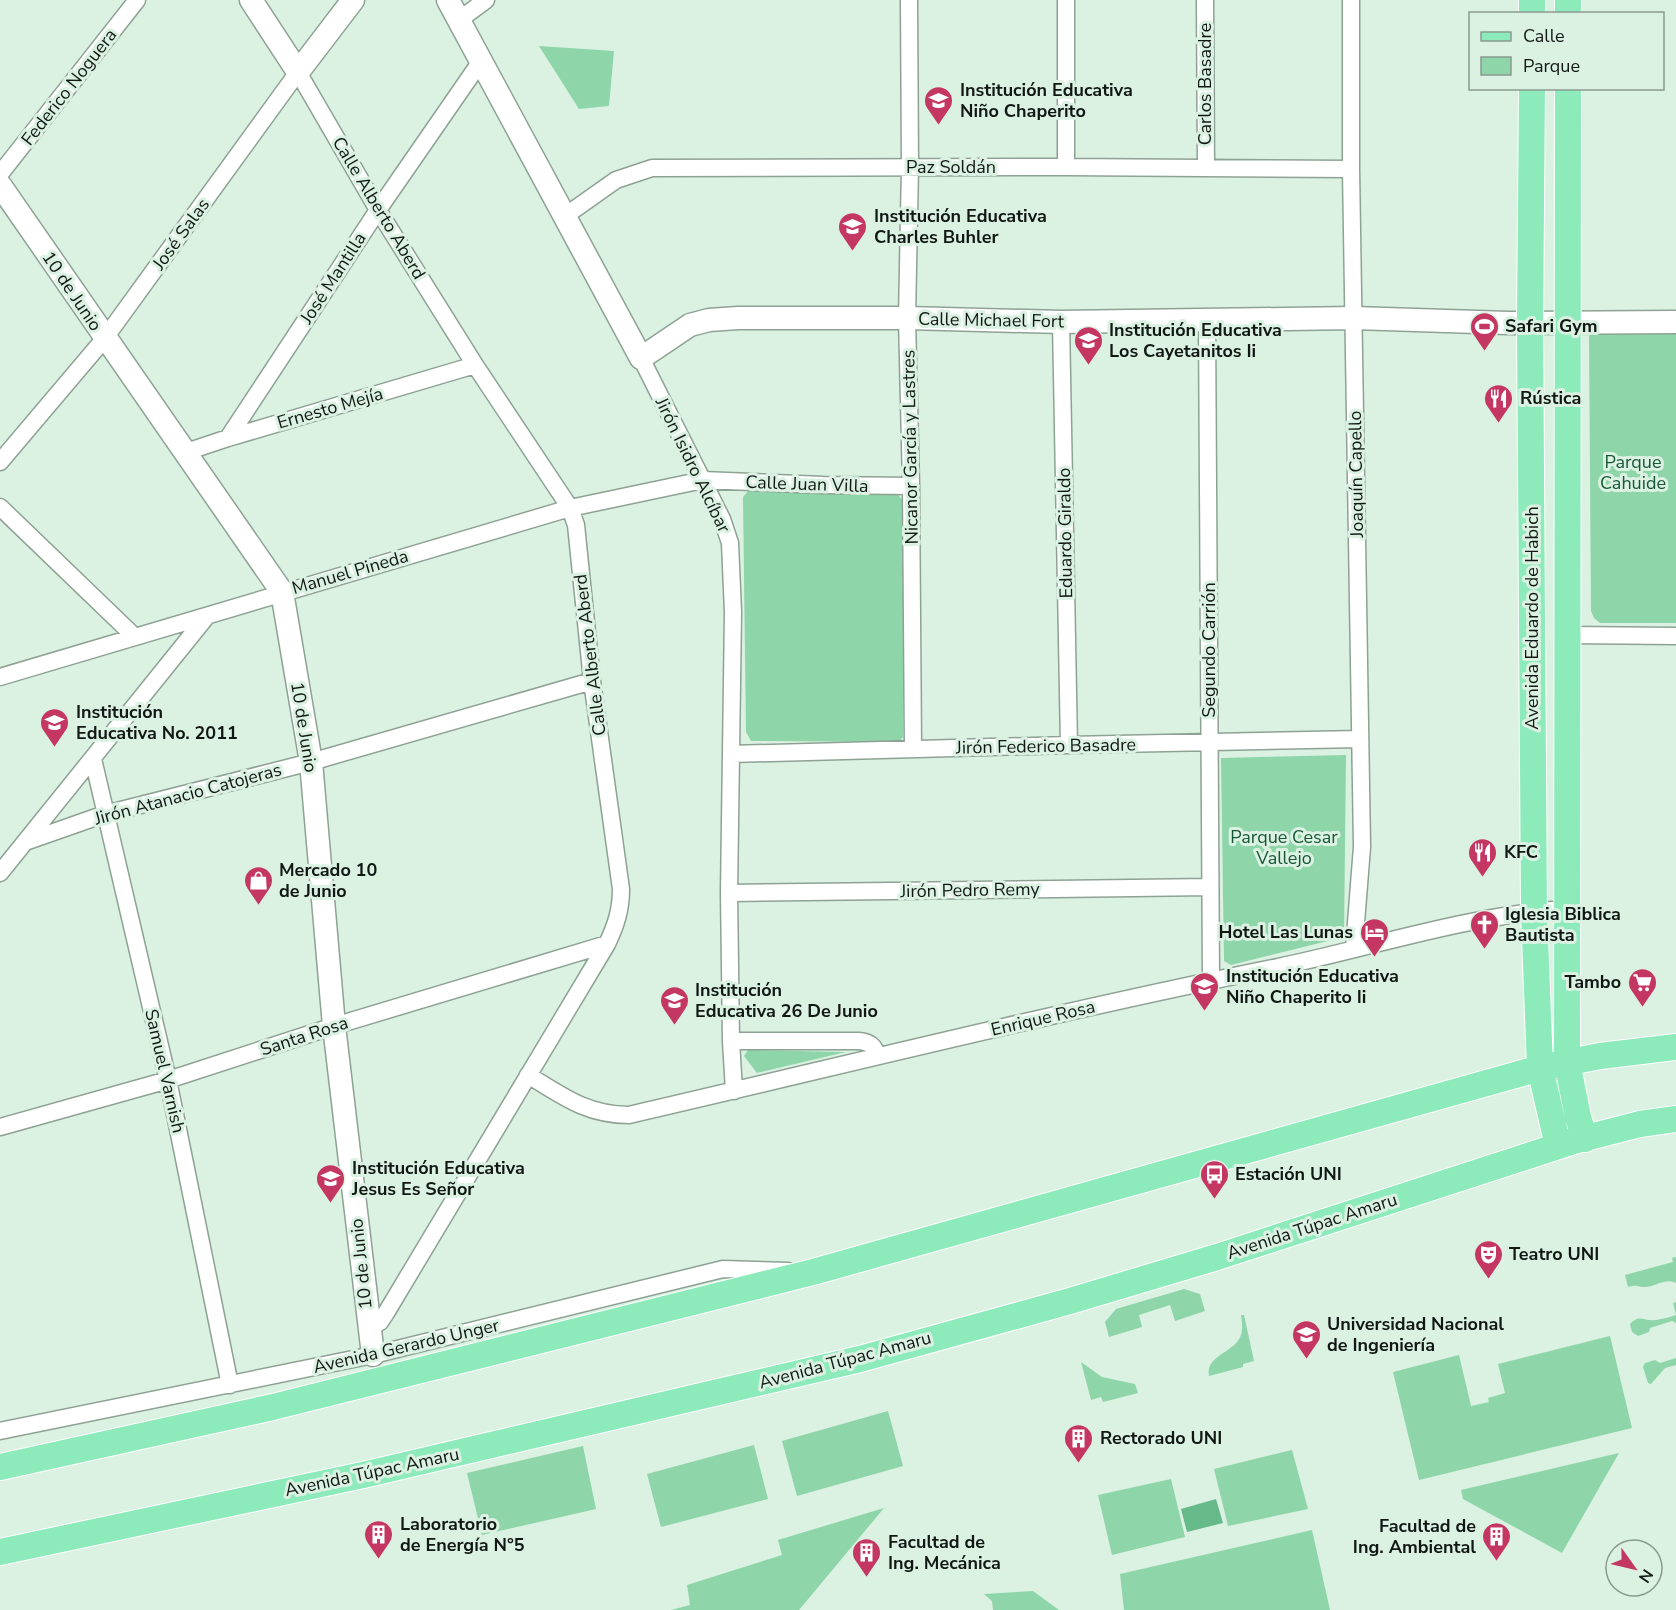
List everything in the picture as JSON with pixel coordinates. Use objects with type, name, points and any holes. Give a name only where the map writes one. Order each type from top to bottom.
[{"type":"main road","name":"Avenida Eduardo de Habich","points":[[1532,90],[1530,323],[1534,911],[1540,1068],[1558,1146]]},
{"type":"main road","name":"Avenida Eduardo de Habich","points":[[1568,90],[1567,1062],[1578,1117],[1585,1138]]},
{"type":"main road","points":[[0,1467],[273,1407],[813,1272],[1540,1068],[1567,1062],[1676,1047]]},
{"type":"main road","name":"Avenida Túpac Amaru","points":[[0,1552],[374,1472],[860,1359],[1070,1301],[1217,1257],[1585,1138],[1640,1124],[1676,1119]]},
{"type":"street","name":"Federico Noguera","points":[[0,174],[137,0]]},
{"type":"street","name":"Calle Alberto Aberd","points":[[251,0],[298,72],[378,210],[475,365],[570,508],[576,525],[592,681],[621,889],[621,904],[617,922],[607,944],[380,1322],[369,1328]]},
{"type":"street","name":"José Salas","points":[[0,462],[105,338],[352,0]]},
{"type":"street","name":"Jirón Isidro Alcíbar","points":[[448,0],[641,358],[722,519],[730,543],[733,612],[729,893],[734,1091]]},
{"type":"street","points":[[459,20],[486,0]]},
{"type":"street","name":"Nicanor García y Lastres","points":[[909,0],[908,318],[913,749]]},
{"type":"street","points":[[1066,0],[1066,167]]},
{"type":"street","name":"Carlos Basadre","points":[[1205,0],[1206,167]]},
{"type":"street","name":"Joaquín Capello","points":[[1351,0],[1351,169],[1362,847],[1354,948]]},
{"type":"street","name":"José Mantilla","points":[[228,438],[378,210],[481,61]]},
{"type":"street","name":"Paz Soldán","points":[[565,216],[616,180],[652,168],[1351,169]]},
{"type":"street","name":"10 de Junio","points":[[0,185],[282,592],[311,762],[334,1026],[373,1355]]},
{"type":"street","name":"Calle Michael Fort","points":[[641,358],[690,325],[709,320],[908,318],[1061,322],[1354,318],[1530,323],[1676,322]]},
{"type":"street","name":"Segundo Carrión","points":[[1207,320],[1211,980]]},
{"type":"street","name":"Eduardo Giraldo","points":[[1061,322],[1069,745]]},
{"type":"street","name":"Ernesto Mejía","points":[[186,452],[475,365]]},
{"type":"street","name":"Calle Juan Villa","points":[[703,480],[911,486]]},
{"type":"street","name":"Manuel Pineda","points":[[0,677],[570,508],[703,480]]},
{"type":"street","points":[[0,507],[134,636]]},
{"type":"street","points":[[0,873],[207,616]]},
{"type":"street","points":[[1568,635],[1676,636]]},
{"type":"street","name":"Jirón Atanacio Catojeras","points":[[28,841],[105,814],[311,762],[592,681]]},
{"type":"street","name":"Jirón Federico Basadre","points":[[731,754],[1360,739]]},
{"type":"street","name":"Samuel Varnish","points":[[93,759],[168,1080],[230,1385]]},
{"type":"street","name":"Jirón Pedro Remy","points":[[729,893],[1210,887]]},
{"type":"street","name":"Enrique Rosa","points":[[528,1075],[572,1101],[596,1112],[629,1115],[876,1056],[1501,915],[1566,909]]},
{"type":"street","name":"Santa Rosa","points":[[0,1127],[168,1080],[334,1026],[607,944]]},
{"type":"street","points":[[731,1041],[860,1041],[872,1046],[876,1056]]},
{"type":"street","name":"Avenida Gerardo Unger","points":[[0,1431],[373,1355],[723,1269],[813,1272]]},
{"type":"green space","points":[[539,46],[614,51],[609,106],[579,109]]},
{"type":"green space","name":"Parque Cahuide","points":[[1676,327],[1676,623],[1600,623],[1591,611],[1589,333]]},
{"type":"green space","points":[[749,490],[895,491],[904,502],[903,737],[899,742],[751,741],[746,732],[743,497]]},
{"type":"green space","name":"Parque Cesar Vallejo","points":[[1346,755],[1344,937],[1231,965],[1224,961],[1221,758]]},
{"type":"green space","points":[[748,1050],[846,1052],[757,1073],[744,1056]]},
{"type":"green space","points":[[1676,1257],[1676,1283],[1667,1281],[1647,1287],[1628,1287],[1625,1275],[1673,1262],[1672,1258]]},
{"type":"green space","points":[[1184,1289],[1200,1294],[1205,1311],[1175,1321],[1170,1305],[1139,1315],[1142,1327],[1109,1337],[1105,1322],[1116,1309]]},
{"type":"green space","points":[[1241,1315],[1244,1315],[1254,1361],[1243,1364],[1243,1367],[1209,1376],[1211,1363],[1238,1341],[1242,1328]]},
{"type":"green space","points":[[1676,1315],[1676,1323],[1672,1321],[1650,1328],[1649,1332],[1638,1336],[1632,1332],[1630,1324],[1639,1318],[1656,1320]]},
{"type":"green space","points":[[1610,1336],[1632,1428],[1419,1480],[1393,1372],[1459,1355],[1471,1406],[1489,1402],[1488,1398],[1505,1393],[1498,1364]]},
{"type":"green space","points":[[1676,1358],[1676,1365],[1665,1368],[1651,1384],[1648,1383],[1643,1367],[1645,1363],[1655,1360],[1660,1363]]},
{"type":"green space","points":[[1081,1362],[1102,1377],[1135,1384],[1138,1393],[1103,1402],[1101,1397],[1091,1400]]},
{"type":"green space","points":[[888,1411],[903,1466],[797,1496],[782,1441]]},
{"type":"green space","points":[[754,1445],[768,1499],[661,1527],[647,1474]]},
{"type":"green space","points":[[583,1446],[596,1509],[482,1535],[467,1473]]},
{"type":"green space","points":[[1292,1450],[1308,1509],[1228,1526],[1214,1469]]},
{"type":"green space","points":[[1619,1453],[1562,1553],[1463,1499],[1461,1490]]},
{"type":"green space","points":[[1171,1479],[1185,1537],[1112,1555],[1098,1495]]},
{"type":"green space","points":[[884,1508],[799,1610],[671,1610],[690,1605],[687,1585],[782,1555],[778,1540]]},
{"type":"green space","points":[[1312,1530],[1330,1610],[1124,1610],[1120,1574]]},
{"type":"green space","points":[[1033,1591],[1059,1610],[993,1610],[992,1601],[984,1594]]},
{"type":"shaded area","points":[[1216,1499],[1223,1523],[1187,1532],[1181,1509]]},
{"type":"place","name":"Institución Educativa Niño Chaperito","points":[[939,126]]},
{"type":"place","name":"Institución Educativa Charles Buhler","points":[[853,252]]},
{"type":"place","name":"Safari Gym","points":[[1484,352]]},
{"type":"place","name":"Institución Educativa Los Cayetanitos Ii","points":[[1088,366]]},
{"type":"place","name":"Rústica","points":[[1499,424]]},
{"type":"place","name":"Institución Educativa No. 2011","points":[[55,748]]},
{"type":"place","name":"KFC","points":[[1483,878]]},
{"type":"place","name":"Mercado 10 de Junio","points":[[258,906]]},
{"type":"place","name":"Iglesia Biblica Bautista","points":[[1484,950]]},
{"type":"place","name":"Hotel Las Lunas","points":[[1374,958]]},
{"type":"place","name":"Tambo","points":[[1642,1008]]},
{"type":"place","name":"Institución Educativa Niño Chaperito Ii","points":[[1205,1012]]},
{"type":"place","name":"Institución Educativa 26 De Junio","points":[[674,1026]]},
{"type":"place","name":"Estación UNI","points":[[1214,1200]]},
{"type":"place","name":"Institución Educativa Jesus Es Señor","points":[[331,1204]]},
{"type":"place","name":"Teatro UNI","points":[[1488,1280]]},
{"type":"place","name":"Universidad Nacional de Ingeniería","points":[[1306,1360]]},
{"type":"place","name":"Rectorado UNI","points":[[1079,1464]]},
{"type":"place","name":"Laboratorio de Energía N°5","points":[[379,1560]]},
{"type":"place","name":"Facultad de Ing. Ambiental","points":[[1497,1562]]},
{"type":"place","name":"Facultad de Ing. Mecánica","points":[[867,1578]]}]
